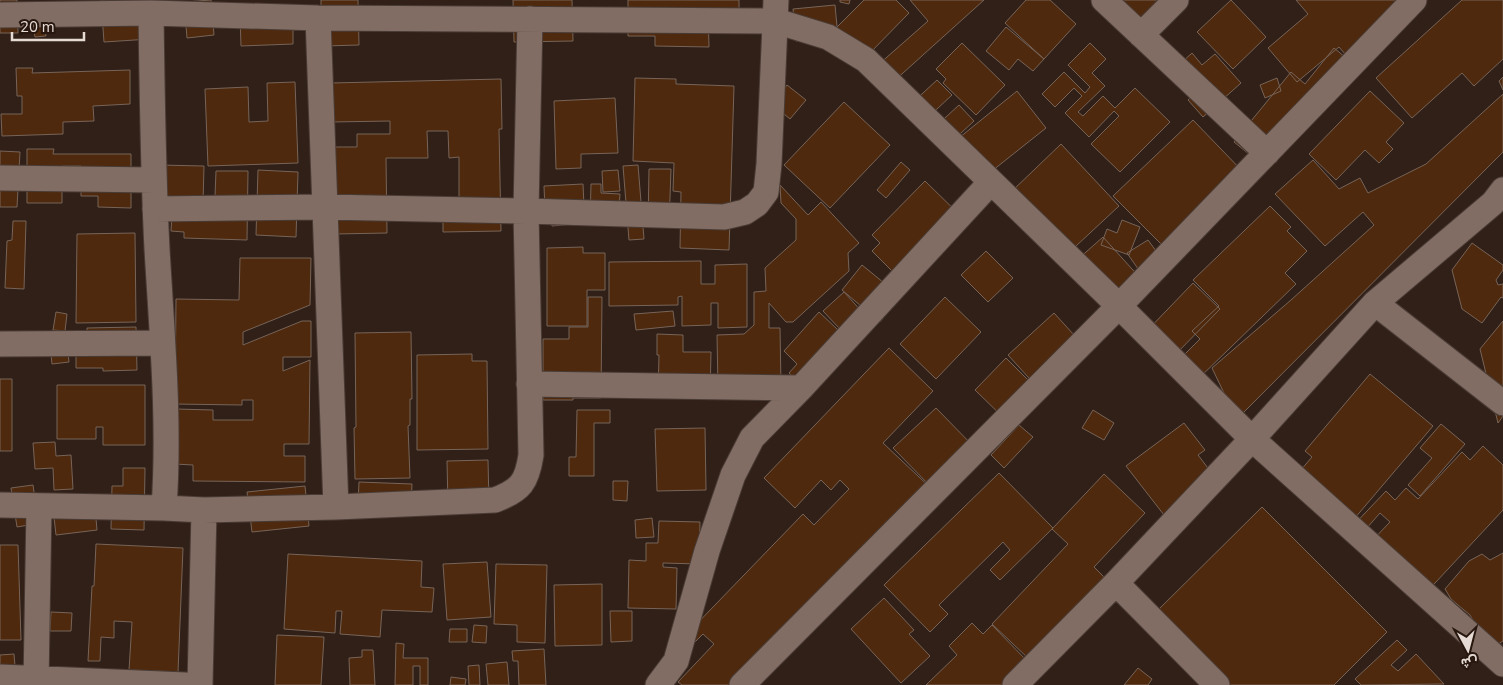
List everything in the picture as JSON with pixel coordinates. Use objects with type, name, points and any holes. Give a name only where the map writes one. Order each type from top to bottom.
[{"type":"street","points":[[1104,0],[1266,153]]},
{"type":"street","points":[[1141,35],[1176,0]]},
{"type":"street","points":[[742,685],[1119,306],[1414,0]]},
{"type":"street","points":[[155,209],[324,207],[724,217],[745,212],[757,204],[766,192],[776,10]]},
{"type":"street","points":[[0,15],[151,13],[318,18],[530,19],[776,10],[828,36],[866,60],[1119,306],[1252,439],[1503,664]]},
{"type":"street","points":[[151,13],[155,209],[167,470],[164,508]]},
{"type":"street","points":[[318,18],[336,507]]},
{"type":"street","points":[[0,505],[204,510],[336,507],[495,500],[516,491],[524,482],[529,472],[531,455],[526,211],[530,19]]},
{"type":"street","points":[[0,178],[154,180]]},
{"type":"street","points":[[658,685],[676,661],[707,551],[733,476],[752,438],[801,388],[991,182]]},
{"type":"street","points":[[1015,685],[1116,583],[1252,439],[1375,302],[1500,200]]},
{"type":"street","points":[[1375,302],[1503,403]]},
{"type":"street","points":[[0,344],[162,343]]},
{"type":"street","points":[[530,384],[801,388]]},
{"type":"street","points":[[36,682],[39,506]]},
{"type":"street","points":[[200,685],[204,510]]},
{"type":"street","points":[[1116,583],[1217,685]]},
{"type":"street","points":[[0,677],[36,682],[185,685]]},
{"type":"building","points":[[0,0],[17,0],[18,33],[0,33]]},
{"type":"building","points":[[101,0],[148,0],[150,39],[104,42]]},
{"type":"building","points":[[211,0],[214,35],[187,38],[184,2]]},
{"type":"building","points":[[321,0],[358,0],[359,45],[324,46],[324,30],[293,30],[293,44],[241,46],[240,16],[321,14]]},
{"type":"building","points":[[513,0],[572,0],[573,41],[514,42]]},
{"type":"building","points":[[628,0],[739,0],[739,10],[708,10],[709,47],[655,46],[655,36],[628,36]]},
{"type":"building","points":[[840,0],[850,0],[849,4],[840,2]]},
{"type":"building","points":[[864,0],[896,0],[909,13],[866,57],[836,28]]},
{"type":"building","points":[[910,0],[984,0],[893,82],[878,65],[928,21]]},
{"type":"building","points":[[1026,0],[1050,0],[1076,24],[1044,59],[1005,23]]},
{"type":"building","points":[[1114,0],[1160,0],[1137,23]]},
{"type":"building","points":[[1231,0],[1266,37],[1233,69],[1197,32]]},
{"type":"building","points":[[1296,0],[1423,0],[1353,63],[1339,47],[1297,82],[1268,48],[1308,14]]},
{"type":"building","points":[[1462,0],[1503,0],[1503,59],[1474,86],[1462,73],[1412,118],[1376,78]]},
{"type":"building","points":[[835,5],[838,37],[796,41],[793,9]]},
{"type":"building","points":[[44,19],[46,36],[35,37],[32,21]]},
{"type":"building","points":[[1006,27],[1044,59],[1033,71],[1018,59],[1009,70],[986,51]]},
{"type":"building","points":[[962,43],[1005,85],[976,115],[943,83],[946,79],[936,69]]},
{"type":"building","points":[[1090,43],[1106,59],[1092,73],[1105,86],[1078,112],[1083,116],[1103,96],[1115,108],[1135,88],[1170,122],[1120,172],[1091,144],[1119,116],[1114,111],[1089,137],[1065,113],[1082,96],[1074,88],[1055,107],[1042,94],[1064,72],[1085,93],[1090,87],[1068,65]]},
{"type":"building","points":[[1334,48],[1351,62],[1265,167],[1234,142],[1291,72],[1305,84]]},
{"type":"building","points":[[1192,53],[1202,65],[1215,54],[1241,83],[1203,117],[1188,100],[1190,98],[1169,74]]},
{"type":"building","points":[[16,68],[33,68],[32,73],[130,70],[130,104],[93,106],[94,121],[63,122],[63,134],[2,136],[1,114],[22,114],[22,96],[17,96]]},
{"type":"building","points":[[1503,77],[1503,90],[1499,81]]},
{"type":"building","points":[[635,78],[676,79],[676,84],[734,86],[729,250],[680,248],[681,192],[673,191],[674,163],[633,161]]},
{"type":"building","points":[[1277,78],[1281,91],[1265,98],[1260,85]]},
{"type":"building","points":[[501,79],[502,129],[499,129],[501,231],[443,232],[443,210],[459,210],[459,157],[449,158],[448,131],[427,131],[428,158],[386,158],[387,233],[335,234],[333,147],[357,147],[357,134],[390,134],[390,121],[331,122],[331,83]]},
{"type":"building","points":[[937,80],[952,95],[923,122],[909,106]]},
{"type":"building","points":[[295,82],[298,163],[208,166],[205,89],[248,87],[249,122],[268,121],[267,83]]},
{"type":"building","points":[[787,85],[806,100],[790,119],[772,104]]},
{"type":"building","points":[[1017,91],[1046,128],[978,182],[949,146]]},
{"type":"building","points":[[1370,91],[1404,123],[1386,142],[1393,149],[1379,163],[1365,150],[1336,180],[1309,154]]},
{"type":"building","points":[[1503,94],[1503,152],[1243,413],[1224,393],[1212,368],[1374,225],[1363,212],[1325,246],[1275,194],[1313,160],[1339,189],[1360,178],[1368,193],[1426,164]]},
{"type":"building","points":[[615,98],[618,153],[581,154],[581,168],[556,169],[554,101]]},
{"type":"building","points":[[844,102],[890,145],[830,208],[784,165]]},
{"type":"building","points":[[959,105],[974,121],[948,145],[933,129]]},
{"type":"building","points":[[1193,120],[1247,176],[1172,255],[1113,196]]},
{"type":"building","points":[[1061,144],[1119,206],[1061,260],[1010,193]]},
{"type":"building","points":[[27,149],[54,149],[53,154],[131,154],[131,208],[98,207],[98,196],[81,196],[81,166],[62,166],[62,203],[27,203]]},
{"type":"building","points":[[0,151],[20,152],[17,207],[0,207]]},
{"type":"building","points":[[901,162],[910,170],[886,198],[877,190]]},
{"type":"building","points":[[159,165],[204,166],[203,203],[159,202]]},
{"type":"building","points":[[638,165],[644,239],[629,240],[623,166]]},
{"type":"building","points":[[649,169],[671,169],[669,225],[648,225]]},
{"type":"building","points":[[258,170],[298,172],[296,237],[256,235]]},
{"type":"building","points":[[618,170],[620,191],[603,192],[602,171]]},
{"type":"building","points":[[216,171],[248,171],[247,240],[184,238],[184,232],[171,231],[172,215],[215,196]]},
{"type":"building","points":[[925,181],[968,223],[907,286],[872,251],[880,243],[872,235]]},
{"type":"building","points":[[583,184],[584,206],[575,224],[552,226],[551,210],[545,210],[544,186]]},
{"type":"building","points":[[591,184],[601,184],[601,193],[620,194],[618,223],[590,222]]},
{"type":"building","points":[[780,185],[808,215],[821,202],[859,243],[848,253],[849,271],[793,322],[786,322],[769,303],[769,328],[780,328],[781,386],[718,388],[717,335],[744,334],[754,325],[754,292],[766,291],[765,268],[796,240],[796,219],[781,203]]},
{"type":"building","points":[[1270,206],[1291,227],[1287,231],[1307,251],[1285,273],[1296,284],[1196,381],[1177,362],[1200,339],[1192,331],[1219,306],[1193,280]]},
{"type":"building","points":[[1122,220],[1140,227],[1129,255],[1101,245],[1107,229],[1117,233]]},
{"type":"building","points":[[13,221],[26,221],[24,289],[5,288],[7,241],[12,240]]},
{"type":"building","points":[[135,233],[136,322],[76,323],[77,234]]},
{"type":"building","points":[[1103,237],[1142,280],[1116,303],[1077,260]]},
{"type":"building","points":[[1148,240],[1164,262],[1143,276],[1127,253]]},
{"type":"building","points":[[1472,243],[1503,265],[1503,270],[1496,280],[1498,285],[1503,284],[1503,298],[1501,297],[1482,323],[1462,309],[1452,270]]},
{"type":"building","points":[[583,247],[583,253],[605,253],[605,290],[587,290],[587,326],[547,326],[547,248]]},
{"type":"building","points":[[986,251],[1013,278],[988,302],[961,275]]},
{"type":"building","points":[[240,258],[311,258],[310,305],[243,332],[243,345],[302,321],[311,321],[311,357],[283,357],[283,371],[310,360],[309,444],[284,444],[284,456],[305,456],[305,482],[193,481],[193,465],[175,464],[176,409],[213,410],[213,420],[253,420],[253,400],[242,400],[242,405],[175,404],[176,299],[239,300]]},
{"type":"building","points":[[701,261],[701,284],[715,284],[715,265],[747,264],[747,327],[718,328],[718,303],[711,303],[711,325],[682,326],[682,296],[678,297],[678,305],[609,306],[609,262]]},
{"type":"building","points":[[862,265],[900,296],[880,322],[842,290]]},
{"type":"building","points":[[1193,283],[1220,309],[1169,361],[1142,336]]},
{"type":"building","points":[[844,292],[874,325],[854,344],[823,311]]},
{"type":"building","points":[[588,297],[602,297],[601,398],[543,400],[543,339],[569,339],[569,327],[588,327]]},
{"type":"building","points":[[945,297],[981,332],[936,379],[900,344]]},
{"type":"building","points":[[673,311],[675,326],[636,330],[634,314]]},
{"type":"building","points":[[56,312],[67,314],[65,331],[53,330]]},
{"type":"building","points":[[819,312],[855,346],[800,384],[789,373],[797,364],[784,351]]},
{"type":"building","points":[[1054,313],[1084,346],[1038,388],[1008,355]]},
{"type":"building","points":[[1503,321],[1503,416],[1498,423],[1480,349]]},
{"type":"building","points":[[136,327],[137,370],[103,371],[103,368],[76,368],[76,349],[87,348],[87,328]]},
{"type":"building","points":[[411,332],[412,399],[410,399],[410,425],[408,426],[410,478],[355,479],[355,333]]},
{"type":"building","points":[[657,334],[683,335],[683,352],[711,352],[710,398],[658,397],[659,355],[657,355]]},
{"type":"building","points":[[67,344],[69,362],[52,364],[50,346]]},
{"type":"building","points":[[889,348],[933,391],[883,443],[936,493],[749,685],[682,685],[678,682],[714,644],[703,634],[694,643],[686,635],[803,514],[814,525],[849,489],[840,480],[831,490],[821,480],[795,508],[764,478]]},
{"type":"building","points":[[472,354],[472,361],[487,361],[488,449],[417,450],[417,355]]},
{"type":"building","points":[[1006,358],[1030,382],[1006,420],[975,390]]},
{"type":"building","points":[[1370,374],[1433,426],[1343,532],[1294,478],[1312,457],[1305,451]]},
{"type":"building","points":[[0,379],[12,379],[12,451],[0,451]]},
{"type":"building","points":[[57,385],[145,385],[145,445],[103,445],[103,427],[96,427],[96,439],[57,439]]},
{"type":"building","points":[[936,408],[978,451],[936,492],[893,448]]},
{"type":"building","points":[[577,410],[610,410],[610,423],[594,423],[594,476],[569,476],[569,457],[576,457]]},
{"type":"building","points":[[1093,410],[1114,423],[1104,440],[1082,428]]},
{"type":"building","points":[[1184,423],[1205,450],[1198,455],[1214,476],[1164,515],[1126,466]]},
{"type":"building","points":[[1441,424],[1465,444],[1420,496],[1408,485],[1432,458],[1420,448]]},
{"type":"building","points":[[1019,425],[1033,437],[1004,468],[991,455]]},
{"type":"building","points":[[705,428],[706,490],[657,491],[655,429]]},
{"type":"building","points":[[55,442],[56,456],[71,455],[73,489],[54,490],[53,468],[35,469],[33,443]]},
{"type":"building","points":[[1483,446],[1503,465],[1503,510],[1422,597],[1367,546],[1390,522],[1380,513],[1358,538],[1349,530],[1386,491],[1395,500],[1406,488],[1418,499],[1462,452],[1470,460]]},
{"type":"building","points":[[488,460],[489,504],[448,506],[447,461]]},
{"type":"building","points":[[123,468],[145,468],[144,530],[111,529],[112,486],[123,486]]},
{"type":"building","points":[[999,473],[1053,528],[1000,580],[990,570],[1010,550],[1003,542],[939,605],[948,614],[930,632],[884,585]]},
{"type":"building","points":[[1104,474],[1145,513],[1094,567],[1107,580],[1030,660],[992,624],[1068,544],[1052,529]]},
{"type":"building","points":[[613,481],[628,481],[627,501],[613,500]]},
{"type":"building","points":[[359,482],[412,484],[411,505],[358,503]]},
{"type":"building","points":[[33,485],[36,506],[46,522],[17,527],[11,488]]},
{"type":"building","points":[[305,486],[309,526],[252,532],[247,492]]},
{"type":"building","points":[[94,495],[97,530],[56,535],[52,499]]},
{"type":"building","points":[[1262,507],[1387,632],[1334,685],[1213,685],[1151,617]]},
{"type":"building","points":[[652,518],[654,537],[636,538],[635,520]]},
{"type":"building","points":[[659,521],[700,522],[699,564],[663,563],[663,567],[677,568],[676,609],[628,608],[629,560],[646,561],[646,543],[658,543]]},
{"type":"building","points":[[96,544],[183,548],[178,672],[129,670],[132,622],[114,621],[114,638],[101,637],[100,661],[88,661]]},
{"type":"building","points":[[0,545],[18,545],[21,640],[0,640]]},
{"type":"building","points":[[1503,553],[1503,641],[1495,646],[1483,637],[1470,615],[1451,599],[1445,589],[1469,561],[1482,554],[1490,560]]},
{"type":"building","points":[[288,554],[422,561],[421,587],[434,588],[432,612],[382,610],[380,637],[340,634],[342,611],[336,611],[335,633],[284,629]]},
{"type":"building","points":[[487,562],[491,617],[447,620],[443,564]]},
{"type":"building","points":[[496,564],[547,565],[545,643],[517,642],[517,625],[494,624]]},
{"type":"building","points":[[602,584],[602,645],[555,646],[554,585]]},
{"type":"building","points":[[884,598],[914,630],[909,634],[930,656],[901,683],[851,629]]},
{"type":"building","points":[[610,611],[632,611],[632,641],[611,642]]},
{"type":"building","points":[[51,612],[72,613],[71,631],[50,631]]},
{"type":"building","points":[[972,623],[983,634],[992,625],[1030,664],[1008,685],[926,685],[957,655],[949,646]]},
{"type":"building","points":[[474,625],[487,626],[486,643],[472,642]]},
{"type":"building","points":[[450,629],[467,629],[467,642],[449,642]]},
{"type":"building","points":[[277,635],[324,637],[321,685],[275,685]]},
{"type":"building","points":[[1397,640],[1407,650],[1391,665],[1398,671],[1416,654],[1444,684],[1361,685],[1355,679]]},
{"type":"building","points":[[396,643],[404,644],[403,658],[428,658],[428,685],[420,685],[420,666],[413,666],[413,685],[395,685]]},
{"type":"building","points":[[544,649],[546,685],[519,685],[518,661],[513,661],[512,651]]},
{"type":"building","points":[[362,650],[373,650],[375,685],[350,685],[349,658],[362,657]]},
{"type":"building","points":[[14,654],[16,678],[0,679],[0,655]]},
{"type":"building","points":[[507,662],[509,685],[488,685],[486,664]]},
{"type":"building","points":[[479,665],[480,685],[469,685],[468,666]]},
{"type":"building","points":[[1138,668],[1152,679],[1148,685],[1124,685]]},
{"type":"building","points":[[451,677],[466,679],[465,685],[450,685]]}]
